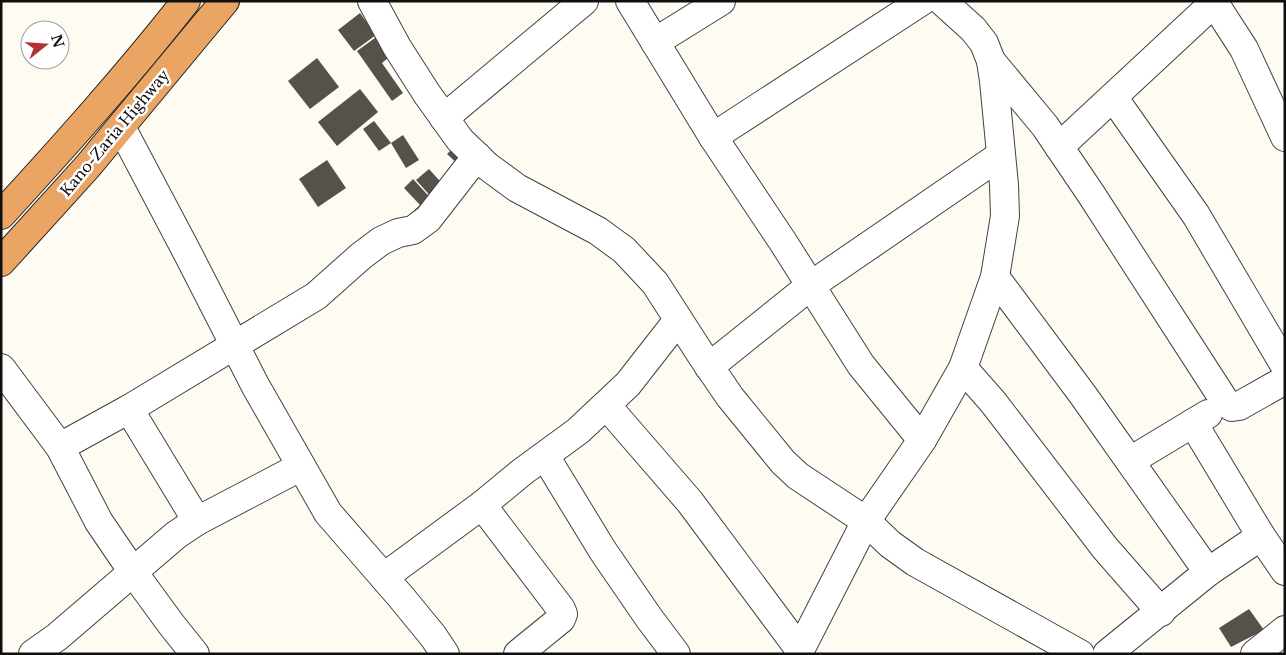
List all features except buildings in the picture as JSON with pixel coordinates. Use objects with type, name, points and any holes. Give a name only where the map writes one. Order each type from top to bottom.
[{"type":"highway","name":"Kano-Zaria Highway","points":[[1,215],[69,142],[150,48],[186,1]]},
{"type":"highway","name":"Kano-Zaria Highway","points":[[1,262],[88,166],[225,1]]},
{"type":"street","points":[[372,1],[397,47],[427,94],[460,140],[487,166],[517,188],[598,231],[624,250],[656,283],[678,320],[730,397],[783,462],[798,476],[866,522],[890,544],[915,562],[1080,654]]},
{"type":"street","points":[[444,118],[584,1]]},
{"type":"street","points":[[630,1],[713,137],[862,365],[922,440]]},
{"type":"street","points":[[655,42],[721,1]]},
{"type":"street","points":[[713,137],[922,1]]},
{"type":"street","points":[[606,406],[690,502],[799,652],[866,522],[922,440],[963,368],[995,277],[1005,216],[1004,185],[991,61],[984,43],[973,29],[942,1]]},
{"type":"street","points":[[1059,147],[1214,2],[1244,49],[1285,137]]},
{"type":"street","points":[[991,61],[1045,126],[1226,403],[1232,407],[1239,406],[1285,380]]},
{"type":"street","points":[[1113,97],[1196,215],[1285,366]]},
{"type":"street","points":[[121,127],[188,252],[255,385],[300,467],[328,513],[433,636],[445,654]]},
{"type":"street","points":[[709,366],[810,286],[1001,155]]},
{"type":"street","points":[[60,447],[129,410],[316,296],[381,241],[398,233],[413,230],[428,219],[478,156]]},
{"type":"street","points":[[995,277],[1083,395],[1208,572]]},
{"type":"street","points":[[384,577],[482,506],[522,472],[578,432],[628,384],[678,320]]},
{"type":"street","points":[[1,368],[60,447],[99,522],[170,624],[195,654]]},
{"type":"street","points":[[963,368],[993,402],[1106,548],[1161,612]]},
{"type":"street","points":[[1130,461],[1226,403]]},
{"type":"street","points":[[129,410],[197,521]]},
{"type":"street","points":[[1193,423],[1261,536],[1285,571]]},
{"type":"street","points":[[545,456],[603,551],[676,654]]},
{"type":"street","points":[[33,654],[56,637],[176,535],[197,521],[300,467]]},
{"type":"street","points":[[482,506],[563,614],[561,619],[518,654]]},
{"type":"street","points":[[1107,654],[1208,572],[1261,536]]},
{"type":"street","points":[[1255,654],[1285,630]]}]
